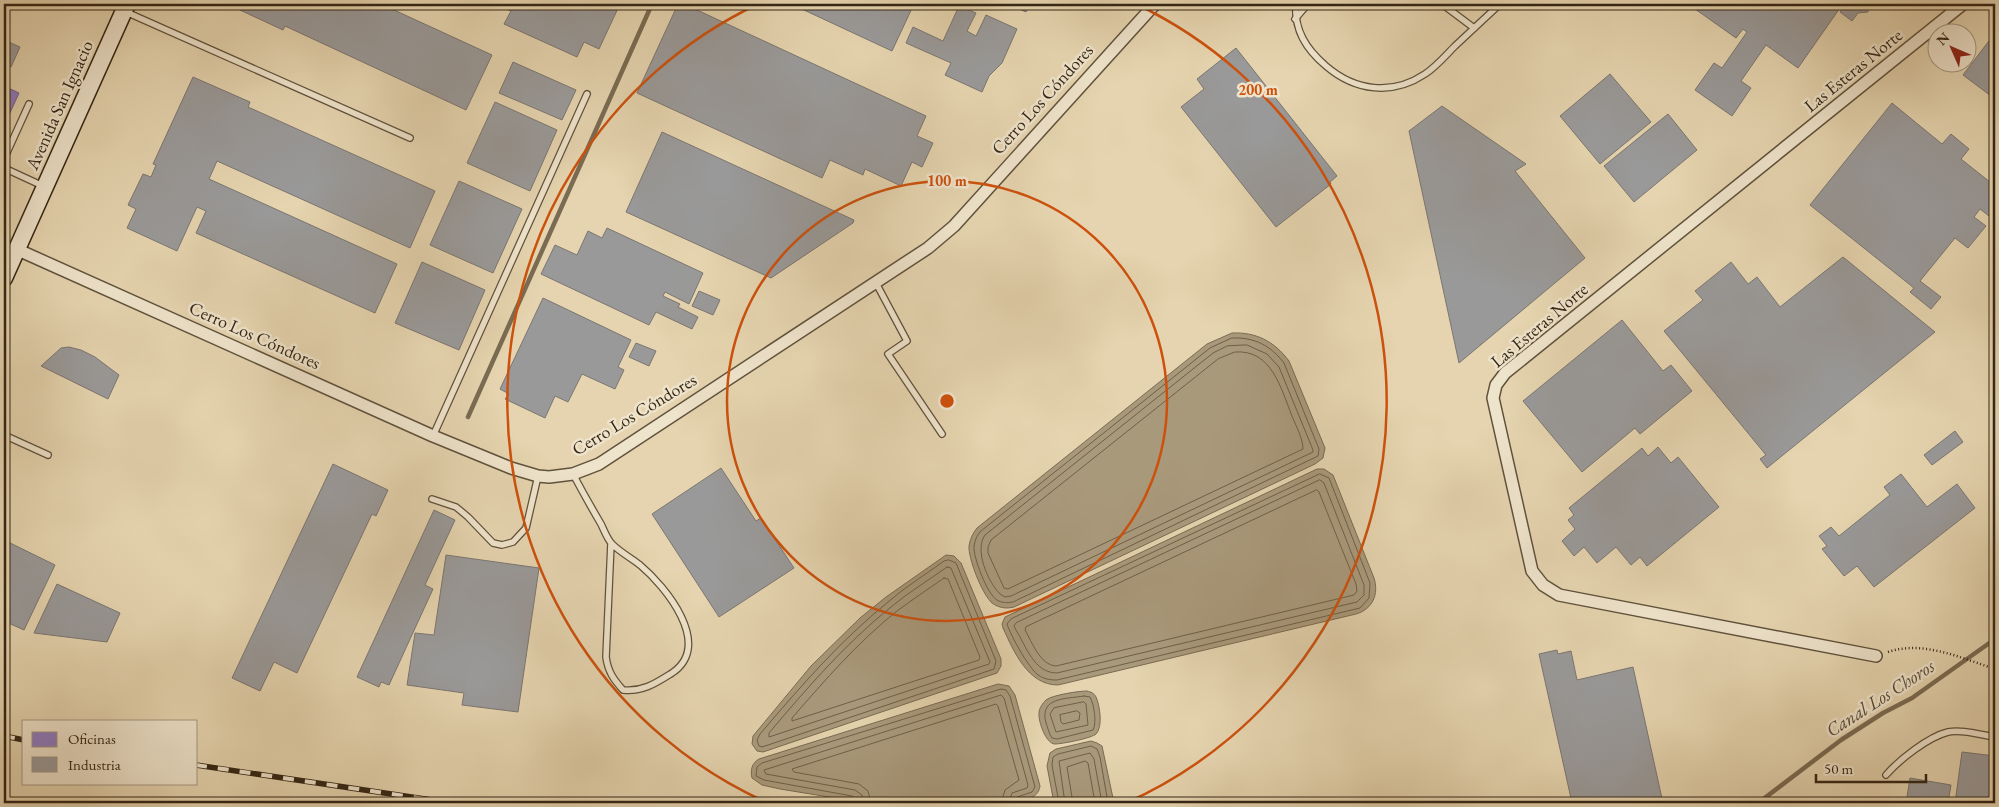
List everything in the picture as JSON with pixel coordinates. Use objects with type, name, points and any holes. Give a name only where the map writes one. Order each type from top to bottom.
[{"type":"main road","name":"Avenida San Ignacio","points":[[4,278],[10,246],[44,187],[125,8]]},
{"type":"street","name":"Cerro Los Cóndores","points":[[10,246],[433,436],[510,468],[538,476],[573,474],[599,464],[928,248],[954,226],[1155,4]]},
{"type":"street","name":"Las Esteras Norte","points":[[1876,656],[1559,595],[1543,585],[1532,571],[1493,398],[1496,385],[1505,373],[1963,4]]},
{"type":"lane","points":[[1296,4],[1295,19],[1304,41],[1318,60],[1334,73],[1375,89],[1404,85],[1426,74],[1500,4]]},
{"type":"lane","points":[[1295,19],[1308,4]]},
{"type":"lane","points":[[1442,4],[1474,28]]},
{"type":"lane","points":[[125,8],[410,138]]},
{"type":"lane","points":[[433,436],[587,94]]},
{"type":"lane","points":[[4,159],[29,104]]},
{"type":"lane","points":[[4,168],[44,187]]},
{"type":"lane","points":[[876,283],[908,341],[888,354],[942,434]]},
{"type":"lane","points":[[4,435],[48,455]]},
{"type":"lane","points":[[573,474],[611,543],[641,566],[670,598],[685,622],[689,644],[684,660],[675,671],[653,685],[635,691],[623,690],[607,668],[611,543]]},
{"type":"lane","points":[[432,499],[456,507],[493,543],[502,545],[513,542],[526,528],[538,476]]},
{"type":"lane","points":[[1886,775],[1908,754],[1947,732],[1995,737]]},
{"type":"path","points":[[1876,656],[1903,648],[1933,650],[1995,669]]},
{"type":"water","points":[[1232,333],[1249,334],[1264,339],[1277,348],[1289,361],[1325,448],[1323,458],[1315,464],[1014,607],[1003,608],[992,603],[980,584],[969,552],[970,541],[977,528],[1207,344]]},
{"type":"water","points":[[1317,469],[1324,469],[1333,475],[1374,578],[1375,595],[1367,609],[1356,614],[1058,685],[1047,684],[1038,679],[1023,666],[1017,657],[1003,628],[1002,624],[1005,617]]},
{"type":"water","points":[[946,555],[954,556],[961,563],[1001,659],[1001,666],[997,673],[763,752],[757,751],[752,744],[753,736],[811,666],[860,618],[886,597]]},
{"type":"water","points":[[998,684],[1009,686],[1015,695],[1040,786],[1039,791],[1029,799],[1011,803],[866,803],[780,789],[762,785],[752,778],[752,767],[759,759]]},
{"type":"water","points":[[1087,691],[1096,697],[1099,706],[1100,727],[1096,734],[1070,742],[1052,743],[1043,731],[1040,721],[1039,711],[1042,704],[1054,696]]},
{"type":"water","points":[[1091,741],[1102,746],[1114,803],[1054,803],[1047,766],[1050,753],[1056,749]]},
{"type":"building: Oficinas","points":[[4,86],[19,93],[4,126]]},
{"type":"building: Industria","points":[[227,4],[381,4],[492,55],[466,110],[285,26],[283,30]]},
{"type":"building: Industria","points":[[495,4],[620,4],[599,49],[584,42],[577,57],[504,24],[511,11]]},
{"type":"building: Industria","points":[[678,4],[684,4],[926,116],[917,136],[933,143],[922,167],[912,162],[901,186],[865,169],[863,175],[830,160],[822,178],[637,93]]},
{"type":"building: Industria","points":[[791,4],[914,4],[892,51]]},
{"type":"building: Industria","points":[[1008,4],[1030,4],[1026,12]]},
{"type":"building: Industria","points":[[1688,4],[1838,4],[1836,6],[1840,8],[1798,68],[1766,45],[1741,81],[1751,88],[1732,116],[1695,90],[1714,63],[1722,68],[1747,32],[1743,29],[1736,38]]},
{"type":"building: Industria","points":[[1846,4],[1867,4],[1868,12],[1858,13],[1852,21],[1840,12]]},
{"type":"building: Industria","points":[[959,6],[976,13],[967,31],[976,36],[986,15],[1017,29],[1002,63],[989,76],[982,92],[945,75],[951,63],[906,43],[913,27],[943,41]]},
{"type":"building: Industria","points":[[1995,33],[1995,99],[1963,75],[1965,72],[1976,72],[1976,58]]},
{"type":"building: Industria","points":[[4,40],[20,47],[11,67],[4,64]]},
{"type":"building: Industria","points":[[1236,48],[1337,176],[1330,182],[1331,184],[1276,227],[1181,107],[1204,89],[1197,79]]},
{"type":"building: Industria","points":[[513,62],[576,90],[562,120],[499,93]]},
{"type":"building: Industria","points":[[1610,74],[1651,122],[1600,164],[1560,116]]},
{"type":"building: Industria","points":[[193,77],[250,102],[248,107],[435,191],[410,248],[217,161],[209,179],[397,264],[375,313],[196,233],[206,211],[197,207],[177,251],[127,228],[136,209],[128,205],[143,174],[151,177],[156,165],[153,164]]},
{"type":"building: Industria","points":[[495,102],[557,130],[530,191],[467,163]]},
{"type":"building: Industria","points":[[1892,103],[1942,144],[1951,134],[1969,149],[1961,159],[1995,186],[1995,208],[1989,216],[1980,209],[1974,217],[1986,226],[1968,248],[1955,238],[1920,281],[1941,297],[1931,309],[1910,292],[1914,288],[1810,205]]},
{"type":"building: Industria","points":[[1442,106],[1526,164],[1515,171],[1585,258],[1459,363],[1409,131]]},
{"type":"building: Industria","points":[[1668,114],[1697,150],[1634,202],[1604,166]]},
{"type":"building: Industria","points":[[662,132],[854,220],[853,223],[771,278],[626,212]]},
{"type":"building: Industria","points":[[459,181],[522,209],[493,273],[430,245]]},
{"type":"building: Industria","points":[[607,228],[703,273],[689,304],[665,292],[663,296],[680,304],[678,307],[698,317],[692,329],[656,312],[649,325],[541,274],[555,245],[577,255],[588,231],[602,238]]},
{"type":"building: Industria","points":[[1843,257],[1935,332],[1767,468],[1760,459],[1766,455],[1664,331],[1703,300],[1695,291],[1731,262],[1748,284],[1757,277],[1780,307]]},
{"type":"building: Industria","points":[[422,262],[485,290],[459,350],[395,323]]},
{"type":"building: Industria","points":[[699,291],[720,300],[713,315],[692,306]]},
{"type":"building: Industria","points":[[543,298],[631,340],[618,367],[624,370],[615,389],[582,374],[568,402],[555,396],[545,418],[505,399],[509,394],[500,389]]},
{"type":"building: Industria","points":[[1622,320],[1663,371],[1671,365],[1692,391],[1640,434],[1635,428],[1582,472],[1523,401]]},
{"type":"building: Industria","points":[[636,343],[656,351],[649,366],[629,357]]},
{"type":"building: Industria","points":[[69,347],[81,350],[95,357],[119,375],[108,399],[41,366],[61,348]]},
{"type":"building: Industria","points":[[1955,431],[1963,442],[1932,465],[1924,455]]},
{"type":"building: Industria","points":[[1658,447],[1671,463],[1678,457],[1719,507],[1647,566],[1640,557],[1631,565],[1616,547],[1597,563],[1584,547],[1574,556],[1562,541],[1575,529],[1568,520],[1574,515],[1569,508],[1642,448],[1648,456]]},
{"type":"building: Industria","points":[[333,464],[388,490],[376,516],[372,514],[297,673],[274,662],[260,691],[232,678]]},
{"type":"building: Industria","points":[[721,468],[756,521],[761,518],[794,568],[719,617],[652,514]]},
{"type":"building: Industria","points":[[1901,474],[1927,507],[1957,484],[1975,508],[1874,587],[1857,566],[1844,576],[1822,549],[1827,546],[1819,536],[1831,527],[1839,536],[1890,495],[1884,487]]},
{"type":"building: Industria","points":[[434,510],[455,520],[425,585],[433,589],[389,685],[381,682],[379,687],[357,677]]},
{"type":"building: Industria","points":[[4,540],[55,565],[24,630],[4,621]]},
{"type":"building: Industria","points":[[446,555],[539,568],[518,712],[462,705],[464,693],[407,685],[415,633],[434,635]]},
{"type":"building: Industria","points":[[57,584],[120,613],[107,642],[34,633]]},
{"type":"building: Industria","points":[[1557,650],[1558,654],[1571,651],[1577,680],[1633,667],[1663,803],[1572,803],[1539,654]]},
{"type":"building: Industria","points":[[1962,752],[1995,756],[1995,803],[1955,803]]},
{"type":"building: Industria","points":[[1910,778],[1951,785],[1948,803],[1906,803]]},
{"type":"waterway","points":[[468,417],[652,4]]},
{"type":"waterway","name":"Canal Los Choros","points":[[1758,803],[1841,740],[1883,713],[1912,698],[1995,639]]},
{"type":"railway","points":[[4,736],[22,740]]},
{"type":"railway","points":[[198,765],[452,803]]}]
